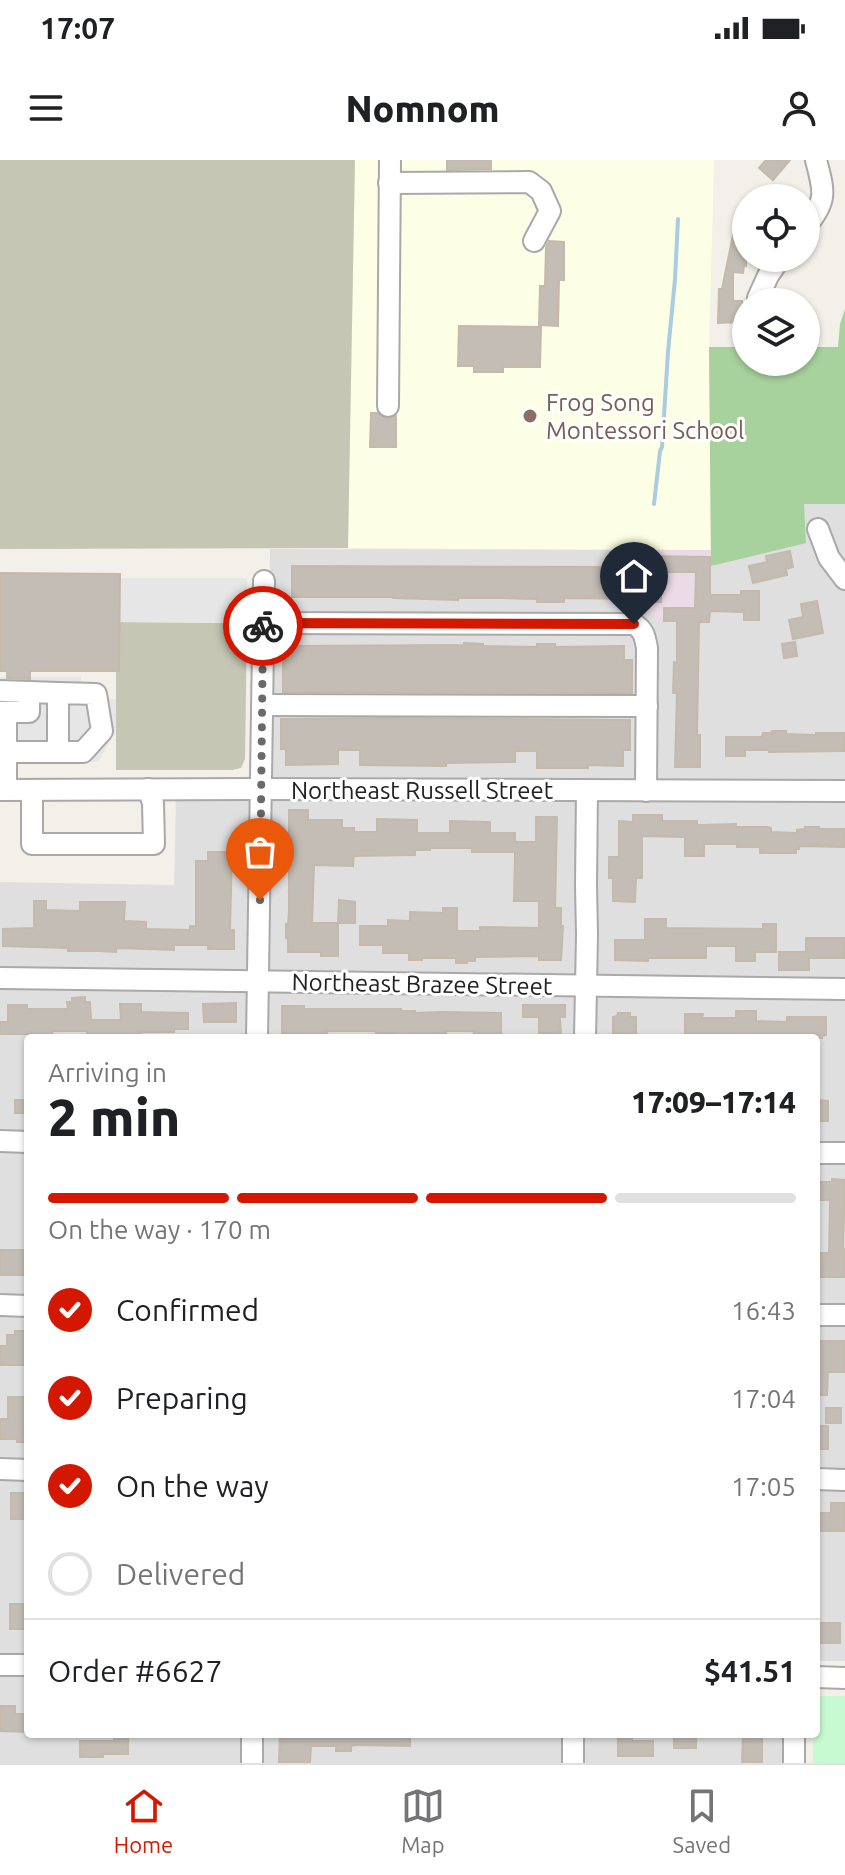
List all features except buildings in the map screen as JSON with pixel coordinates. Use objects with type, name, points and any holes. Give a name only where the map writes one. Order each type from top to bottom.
[{"type":"street","points":[[388,406],[390,160]]},
{"type":"street","points":[[816,160],[823,195],[820,205]]},
{"type":"street","points":[[389,183],[529,182],[541,191],[550,211],[534,241]]},
{"type":"street","points":[[818,529],[829,558],[845,579]]},
{"type":"street","points":[[257,1034],[264,581]]},
{"type":"street","points":[[263,623],[627,623],[640,627],[647,648],[646,791]]},
{"type":"street","points":[[0,691],[96,694],[102,731],[83,752],[6,752]]},
{"type":"street","points":[[3,790],[6,752],[3,712],[29,712],[29,692]]},
{"type":"street","points":[[58,693],[58,752]]},
{"type":"street","points":[[262,705],[647,706]]},
{"type":"street","points":[[32,790],[32,844],[154,844],[153,803],[148,789]]},
{"type":"street","name":"Northeast Russell Street","points":[[3,790],[845,791]]},
{"type":"street","points":[[585,1034],[587,790]]},
{"type":"street","name":"Northeast Brazee Street","points":[[0,978],[845,989]]},
{"type":"street","points":[[0,1141],[24,1142]]},
{"type":"street","points":[[820,1153],[845,1153]]},
{"type":"street","points":[[0,1305],[24,1306]]},
{"type":"street","points":[[820,1315],[845,1315]]},
{"type":"street","points":[[0,1469],[24,1470]]},
{"type":"street","points":[[820,1479],[845,1480]]},
{"type":"street","points":[[0,1665],[24,1665]]},
{"type":"street","points":[[820,1677],[845,1678]]},
{"type":"street","points":[[252,1738],[252,1763]]},
{"type":"street","points":[[573,1738],[573,1763]]},
{"type":"street","points":[[794,1738],[794,1763]]},
{"type":"shaded area","points":[[0,160],[355,160],[348,548],[0,549]]},
{"type":"shaded area","name":"Frog Song Montessori School","points":[[355,160],[714,160],[709,347],[711,550],[348,548]]},
{"type":"shaded area","points":[[804,504],[845,504],[845,1661],[820,1661],[820,1034],[24,1034],[24,1738],[785,1738],[785,1763],[0,1763],[0,882],[174,885],[176,798],[266,799],[270,549],[711,550],[712,565]]},
{"type":"shaded area","points":[[638,549],[711,550],[710,622],[657,621],[637,608]]},
{"type":"shaded area","points":[[116,578],[247,578],[247,621],[116,622]]},
{"type":"shaded area","points":[[247,621],[245,759],[241,768],[116,770],[116,622]]},
{"type":"shaded area","points":[[0,677],[81,677],[81,685],[99,685],[110,699],[116,699],[116,730],[98,762],[0,761]]},
{"type":"green space","points":[[845,309],[845,504],[804,504],[806,543],[711,566],[709,347],[732,347],[732,376],[820,376],[820,347],[838,347]]},
{"type":"green space","points":[[820,1696],[845,1696],[845,1763],[813,1763],[813,1738],[820,1738]]},
{"type":"waterway","points":[[654,504],[662,447],[678,219]]},
{"type":"way so far","points":[[260,900],[263,626]]},
{"type":"place","name":"Frog Song Montessori School","points":[[530,416]]},
{"type":"route","points":[[263,626],[263,623],[634,624]]}]
